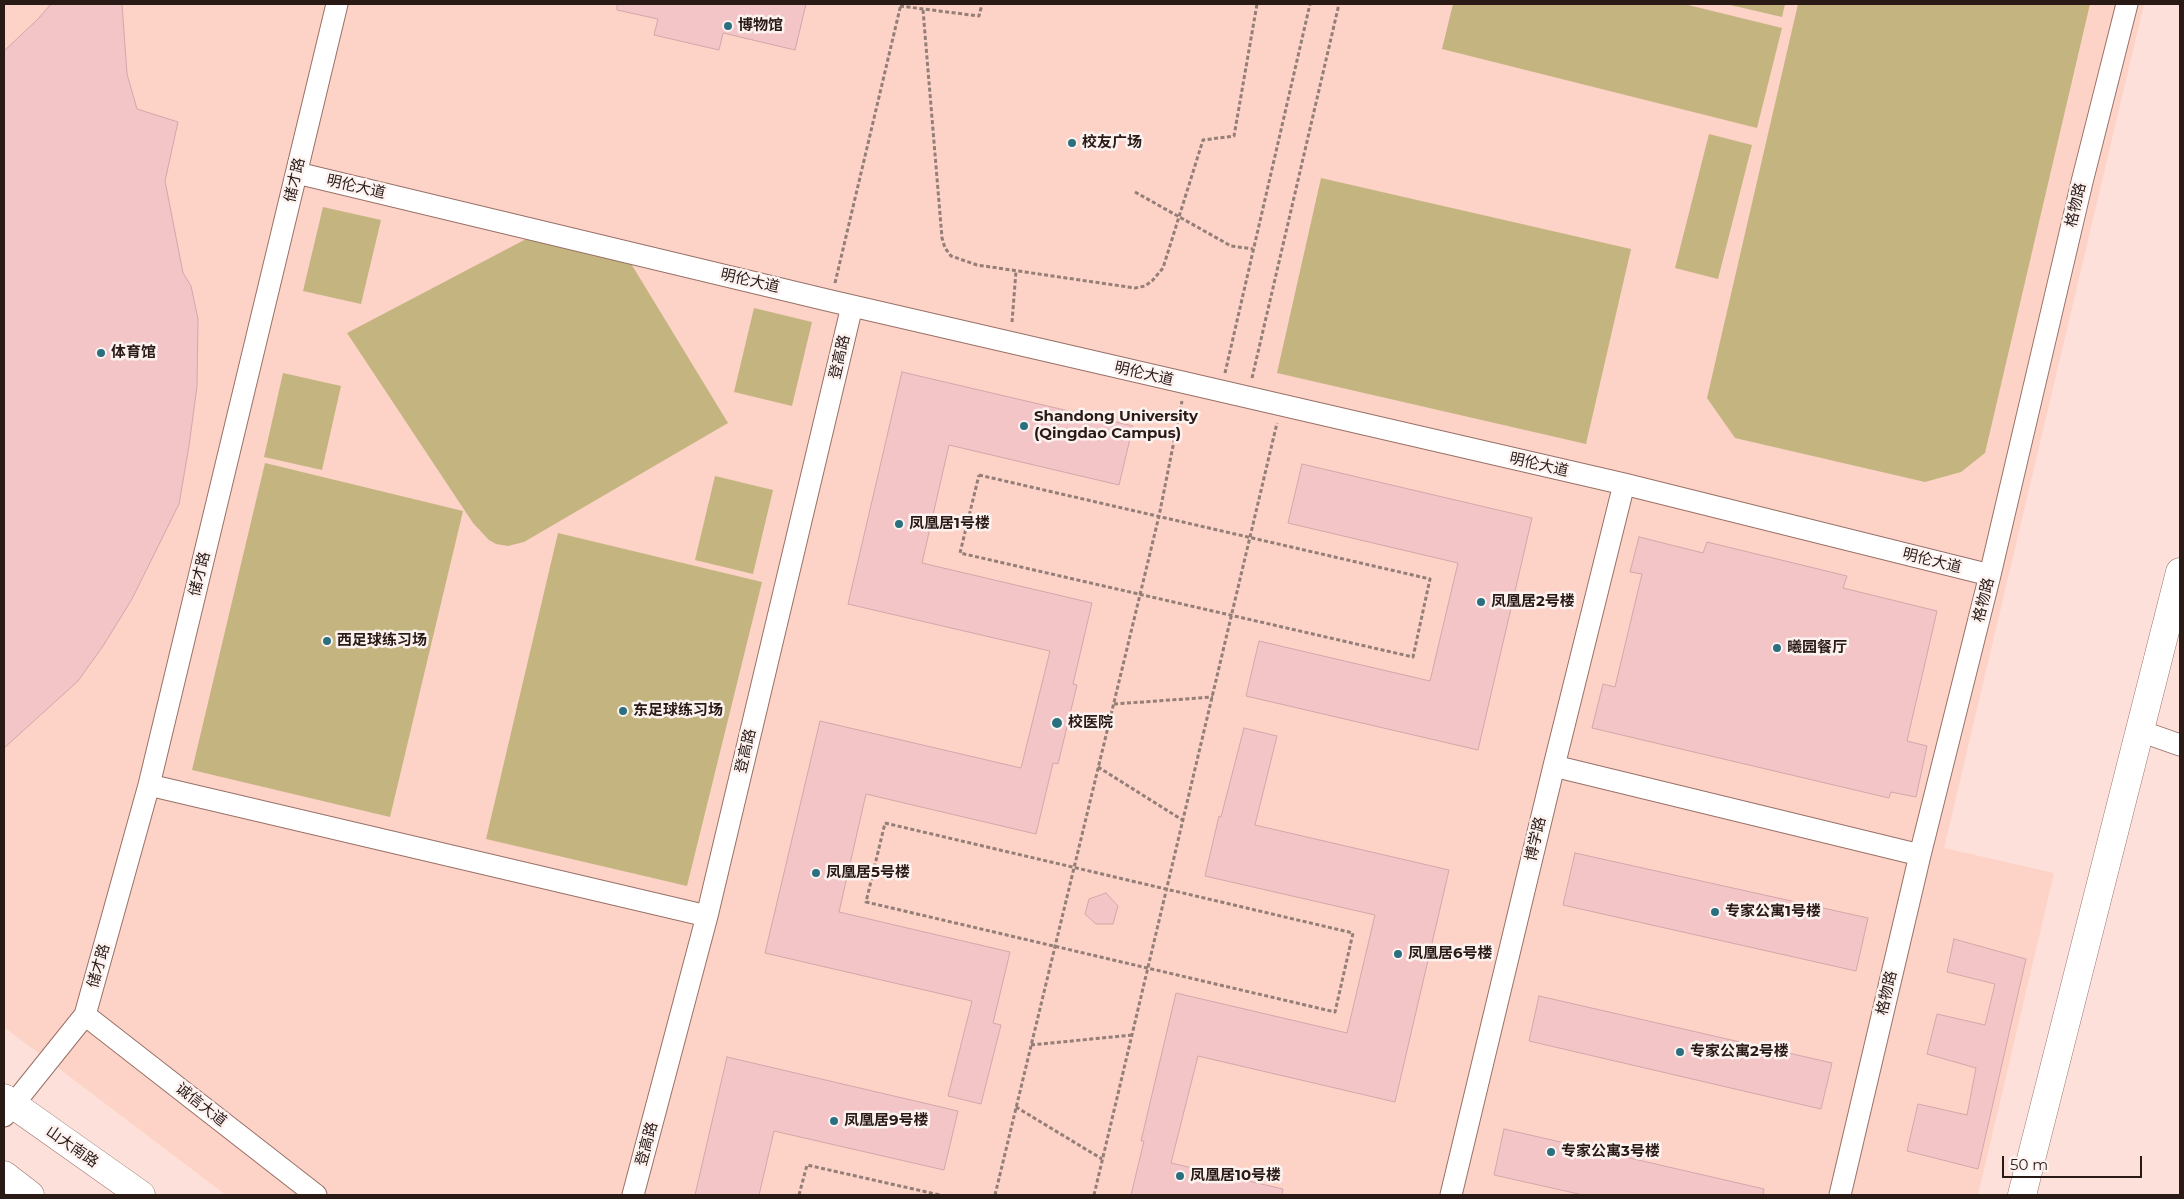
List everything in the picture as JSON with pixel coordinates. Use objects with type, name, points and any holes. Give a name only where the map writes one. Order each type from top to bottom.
[{"type":"main road","points":[[2022,1195],[2180,572]]},
{"type":"main road","name":"山大南路","points":[[7,1107],[141,1195]]},
{"type":"main road","points":[[4,1175],[30,1195]]},
{"type":"street","name":"储才路","points":[[7,1107],[85,1015],[149,785],[337,4]]},
{"type":"street","name":"格物路","points":[[1840,1195],[1920,855],[1990,575],[2082,182],[2127,4]]},
{"type":"street","name":"明伦大道","points":[[297,173],[852,306],[1624,484],[1990,575]]},
{"type":"street","name":"登高路","points":[[633,1195],[707,916],[852,306]]},
{"type":"street","name":"博学路","points":[[1451,1195],[1624,484]]},
{"type":"street","points":[[2140,731],[2180,745]]},
{"type":"street","points":[[1554,766],[1920,855]]},
{"type":"street","points":[[149,785],[707,916]]},
{"type":"street","name":"诚信大道","points":[[85,1015],[316,1195]]},
{"type":"path","points":[[831,301],[901,5],[923,10],[979,16],[982,4]]},
{"type":"path","points":[[923,10],[942,238],[945,248],[951,256],[964,262],[1135,288],[1152,282],[1164,268],[1203,140],[1234,136],[1257,4]]},
{"type":"path","points":[[1220,391],[1310,4]]},
{"type":"path","points":[[1248,398],[1340,4]]},
{"type":"path","points":[[1135,192],[1231,246],[1253,249]]},
{"type":"path","points":[[1007,342],[1014,312],[1016,271]]},
{"type":"path","points":[[995,1195],[1159,516],[1186,383]]},
{"type":"path","points":[[1094,1195],[1281,405]]},
{"type":"path","points":[[979,475],[1159,516],[1430,579],[1413,657],[960,553],[979,475]]},
{"type":"path","points":[[1114,704],[1213,697]]},
{"type":"path","points":[[1098,768],[1184,821]]},
{"type":"path","points":[[885,823],[1074,867],[1352,933],[1335,1012],[866,902],[885,823]]},
{"type":"path","points":[[1031,1045],[1132,1035]]},
{"type":"path","points":[[1016,1107],[1102,1159]]},
{"type":"path","points":[[799,1195],[807,1165],[940,1195]]},
{"type":"shaded area","name":"Shandong University (Qingdao Campus)","points":[[4,4],[2144,4],[1944,848],[2054,873],[1978,1195],[226,1195],[4,1027]]},
{"type":"shaded area","points":[[1453,4],[1684,4],[1782,28],[1757,128],[1442,49]]},
{"type":"shaded area","points":[[1726,4],[1785,4],[1782,17]]},
{"type":"shaded area","points":[[1798,4],[2090,4],[1985,453],[1961,472],[1925,482],[1735,438],[1707,398]]},
{"type":"shaded area","points":[[1709,134],[1752,145],[1718,279],[1675,268]]},
{"type":"shaded area","points":[[1321,178],[1631,249],[1586,444],[1277,373]]},
{"type":"shaded area","points":[[323,207],[381,220],[361,304],[303,291]]},
{"type":"shaded area","points":[[528,238],[630,262],[728,423],[524,542],[508,546],[496,544],[489,540],[473,523],[347,333]]},
{"type":"shaded area","points":[[754,308],[812,322],[792,406],[734,392]]},
{"type":"shaded area","points":[[283,373],[341,386],[322,470],[264,457]]},
{"type":"shaded area","name":"西足球练习场","points":[[265,463],[463,511],[390,817],[192,770]]},
{"type":"shaded area","points":[[715,476],[773,490],[753,574],[695,560]]},
{"type":"shaded area","name":"东足球练习场","points":[[558,533],[762,582],[687,886],[486,839]]},
{"type":"building","name":"体育馆","points":[[51,4],[122,4],[127,74],[137,109],[178,122],[165,181],[183,273],[191,286],[198,319],[197,386],[179,504],[132,599],[103,646],[78,681],[4,748],[4,51]]},
{"type":"building","name":"博物馆","points":[[617,4],[806,4],[795,50],[723,33],[719,50],[654,35],[658,19],[617,10]]},
{"type":"building","points":[[902,372],[1133,426],[1119,485],[949,445],[922,563],[1092,603],[1073,684],[1077,685],[1058,764],[1053,763],[1036,834],[866,794],[839,912],[1010,952],[993,1023],[1001,1025],[981,1104],[948,1096],[972,1001],[765,953],[820,721],[1021,768],[1050,651],[848,604]]},
{"type":"building","name":"凤凰居2号楼","points":[[1302,464],[1532,518],[1478,750],[1246,696],[1259,641],[1430,681],[1458,563],[1288,523]]},
{"type":"building","name":"曦园餐厅","points":[[1639,537],[1703,553],[1707,542],[1847,576],[1843,588],[1937,611],[1907,741],[1927,746],[1916,797],[1891,792],[1889,798],[1592,728],[1603,684],[1615,687],[1642,574],[1630,572]]},
{"type":"building","name":"凤凰居6号楼","points":[[1244,728],[1277,736],[1255,825],[1449,870],[1395,1102],[1198,1056],[1171,1163],[1283,1189],[1282,1195],[1131,1195],[1144,1141],[1141,1141],[1176,993],[1347,1033],[1375,915],[1205,876],[1219,816],[1221,817]]},
{"type":"building","name":"专家公寓1号楼","points":[[1575,853],[1868,918],[1856,971],[1563,905]]},
{"type":"building","points":[[1106,893],[1118,906],[1113,924],[1096,924],[1085,914],[1089,899]]},
{"type":"building","points":[[1954,939],[2026,959],[1978,1169],[1907,1151],[1918,1104],[1967,1115],[1976,1068],[1927,1054],[1937,1014],[1985,1025],[1995,984],[1947,972]]},
{"type":"building","name":"专家公寓2号楼","points":[[1539,996],[1832,1063],[1821,1109],[1529,1041]]},
{"type":"building","name":"凤凰居9号楼","points":[[727,1057],[958,1111],[944,1170],[774,1131],[759,1195],[695,1195]]},
{"type":"building","name":"专家公寓3号楼","points":[[1504,1129],[1764,1189],[1763,1195],[1583,1195],[1494,1175]]},
{"type":"place","name":"博物馆","points":[[728,26]]},
{"type":"place","name":"校友广场","points":[[1072,143]]},
{"type":"place","name":"体育馆","points":[[101,353]]},
{"type":"place","name":"Shandong University (Qingdao Campus)","points":[[1024,426]]},
{"type":"place","name":"凤凰居1号楼","points":[[899,524]]},
{"type":"place","name":"凤凰居2号楼","points":[[1481,602]]},
{"type":"place","name":"西足球练习场","points":[[327,641]]},
{"type":"place","name":"曦园餐厅","points":[[1777,648]]},
{"type":"place","name":"东足球练习场","points":[[623,711]]},
{"type":"place","name":"校医院","points":[[1057,723]]},
{"type":"place","name":"凤凰居5号楼","points":[[816,873]]},
{"type":"place","name":"专家公寓1号楼","points":[[1715,912]]},
{"type":"place","name":"凤凰居6号楼","points":[[1398,954]]},
{"type":"place","name":"专家公寓2号楼","points":[[1680,1052]]},
{"type":"place","name":"凤凰居9号楼","points":[[834,1121]]},
{"type":"place","name":"专家公寓3号楼","points":[[1551,1152]]},
{"type":"place","name":"凤凰居10号楼","points":[[1180,1176]]}]
